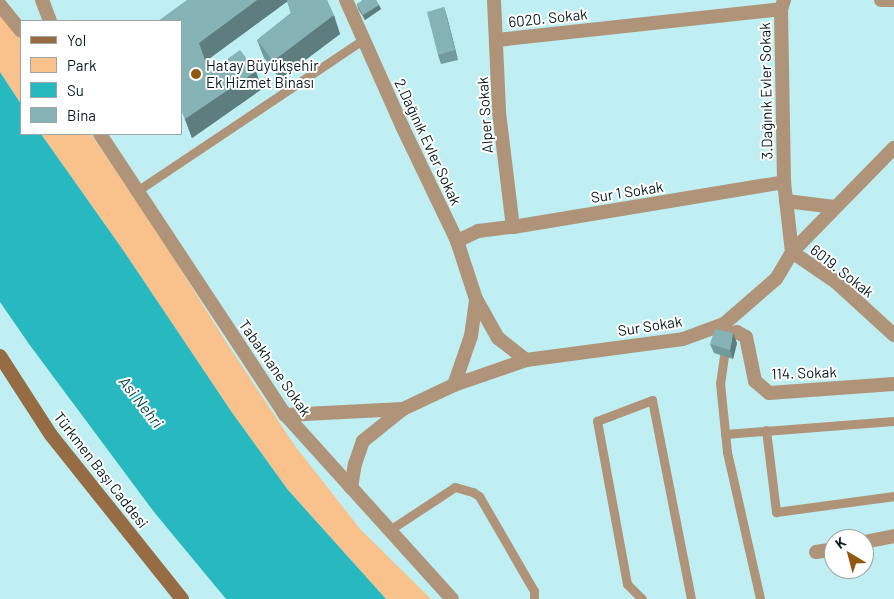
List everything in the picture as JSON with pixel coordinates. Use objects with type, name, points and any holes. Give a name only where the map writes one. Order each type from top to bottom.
[{"type":"main road","name":"Türkmen Başı Caddesi","points":[[0,356],[51,435],[182,599]]},
{"type":"street","points":[[42,0],[50,20]]},
{"type":"street","name":"2.Dağınık Evler Sokak","points":[[346,0],[457,241],[476,299],[498,338],[526,360]]},
{"type":"street","name":"Alper Sokak","points":[[494,0],[499,112],[513,227]]},
{"type":"street","points":[[880,0],[894,0]]},
{"type":"street","points":[[0,5],[20,30]]},
{"type":"street","name":"6020. Sokak","points":[[497,40],[782,5]]},
{"type":"street","name":"3.Dağınık Evler Sokak","points":[[782,5],[784,182]]},
{"type":"street","name":"Tabakhane Sokak","points":[[101,135],[285,415],[388,531],[452,599]]},
{"type":"street","name":"Sur Sokak","points":[[351,488],[355,464],[363,441],[403,409],[454,385],[526,360],[727,333],[776,279],[792,252],[894,148]]},
{"type":"street","points":[[784,182],[792,252]]},
{"type":"street","name":"Sur 1 Sokak","points":[[457,241],[478,231],[513,227],[784,182]]},
{"type":"street","points":[[786,201],[835,208]]},
{"type":"street","name":"6019. Sokak","points":[[792,252],[836,282],[894,335]]},
{"type":"street","name":"2.Dağınık Evler Sokak","points":[[454,385],[471,336],[476,299]]},
{"type":"street","name":"114. Sokak","points":[[727,333],[737,332],[746,337],[755,381],[769,393],[894,384]]},
{"type":"street","name":"Sur Sokak","points":[[285,415],[403,409]]},
{"type":"street","points":[[874,540],[894,536]]},
{"type":"street","points":[[816,552],[824,550]]},
{"type":"lane","points":[[137,191],[364,39]]},
{"type":"lane","points":[[724,356],[720,382],[727,452],[760,599]]},
{"type":"lane","points":[[642,599],[627,584],[597,422],[652,400],[691,599]]},
{"type":"lane","points":[[725,434],[894,421]]},
{"type":"lane","points":[[766,430],[776,512],[894,496]]},
{"type":"lane","points":[[388,531],[455,487],[473,492],[479,496],[534,591],[534,599]]},
{"type":"green space","points":[[0,13],[20,34],[20,102],[0,72]]},
{"type":"green space","points":[[42,135],[92,135],[151,222],[228,345],[295,446],[361,530],[431,599],[386,599],[288,490],[233,414],[123,250]]},
{"type":"water","name":"Asi Nehri","points":[[0,72],[20,102],[20,135],[42,135],[123,250],[233,414],[288,490],[386,599],[226,599],[154,512],[0,302]]},
{"type":"building","points":[[187,0],[257,0],[199,43],[209,72],[240,50],[256,71],[185,119],[182,112],[182,20],[159,20]]},
{"type":"building","points":[[287,0],[327,0],[334,15],[273,61],[257,40],[291,13]]},
{"type":"building","points":[[363,0],[376,0],[379,5],[363,15],[357,4]]},
{"type":"building","points":[[444,7],[455,50],[438,55],[427,12]]},
{"type":"building","points":[[715,329],[733,333],[730,350],[710,344]]},
{"type":"place","name":"Hatay Büyükşehir Ek Hizmet Binası","points":[[196,74]]}]
